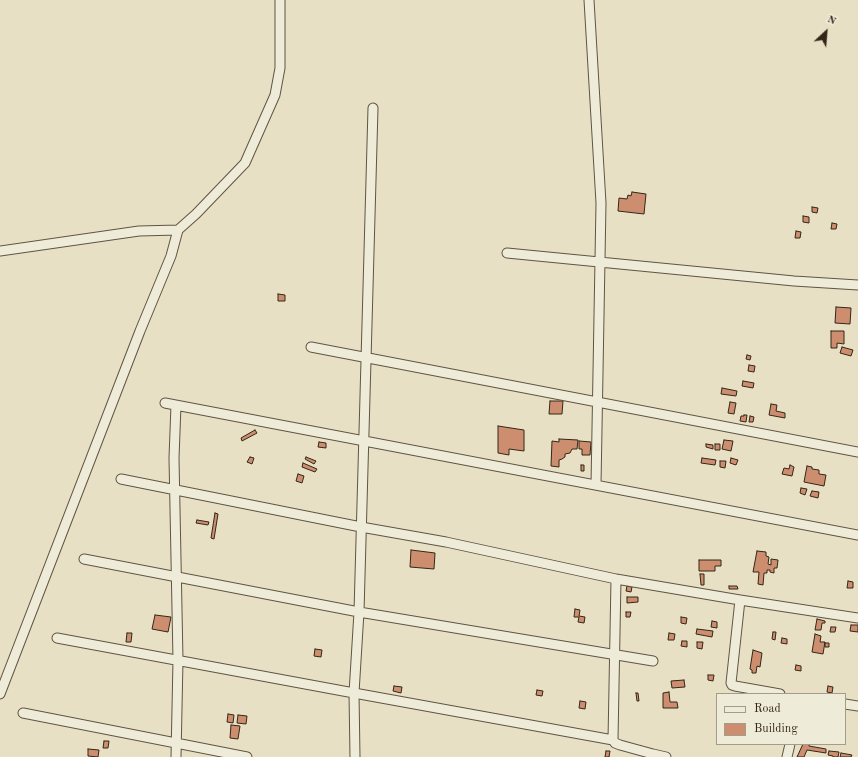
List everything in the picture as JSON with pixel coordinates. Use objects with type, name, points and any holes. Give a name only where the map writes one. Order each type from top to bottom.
[{"type":"street","points":[[0,694],[137,338],[171,256],[178,230],[196,214],[245,163],[275,95],[280,68],[280,0]]},
{"type":"street","points":[[589,0],[601,203],[596,484]]},
{"type":"street","points":[[355,757],[354,693],[360,612],[373,108]]},
{"type":"street","points":[[0,251],[139,231],[178,230]]},
{"type":"street","points":[[507,253],[794,281],[858,285]]},
{"type":"street","points":[[311,347],[858,452]]},
{"type":"street","points":[[165,403],[858,535]]},
{"type":"street","points":[[176,405],[174,458],[178,660],[176,757]]},
{"type":"street","points":[[121,478],[361,527],[439,541],[616,579],[858,618]]},
{"type":"street","points":[[84,559],[360,612],[653,661]]},
{"type":"street","points":[[613,740],[616,579]]},
{"type":"street","points":[[740,600],[731,683],[735,686],[774,693]]},
{"type":"street","points":[[57,638],[613,740],[615,743],[620,745],[653,755],[666,757]]},
{"type":"street","points":[[846,704],[858,706]]},
{"type":"street","points":[[23,713],[247,757]]},
{"type":"street","points":[[787,757],[790,745]]},
{"type":"building","points":[[632,192],[646,194],[644,214],[618,211],[619,198],[627,199],[628,195],[631,196]]},
{"type":"building","points":[[812,207],[818,208],[817,213],[812,212]]},
{"type":"building","points":[[803,216],[809,217],[809,223],[803,222]]},
{"type":"building","points":[[832,223],[837,224],[836,229],[831,229]]},
{"type":"building","points":[[796,231],[801,232],[800,238],[795,238]]},
{"type":"building","points":[[278,294],[285,295],[285,301],[278,301]]},
{"type":"building","points":[[836,307],[851,308],[850,324],[835,323]]},
{"type":"building","points":[[831,331],[844,331],[844,344],[837,343],[837,348],[831,348]]},
{"type":"building","points":[[842,347],[853,350],[851,356],[840,353]]},
{"type":"building","points":[[747,355],[751,356],[750,360],[746,359]]},
{"type":"building","points":[[749,365],[755,366],[754,372],[748,371]]},
{"type":"building","points":[[743,381],[754,383],[753,388],[742,386]]},
{"type":"building","points":[[722,388],[737,391],[736,396],[721,394]]},
{"type":"building","points":[[550,401],[563,401],[562,414],[549,414]]},
{"type":"building","points":[[730,402],[736,403],[734,414],[728,413]]},
{"type":"building","points":[[771,404],[777,405],[776,411],[785,413],[785,418],[769,415]]},
{"type":"building","points":[[747,415],[746,422],[740,421],[741,416]]},
{"type":"building","points":[[750,416],[754,417],[753,422],[749,422]]},
{"type":"building","points":[[498,426],[524,430],[524,451],[509,449],[509,455],[498,453]]},
{"type":"building","points":[[255,430],[257,433],[242,441],[241,438]]},
{"type":"building","points":[[559,439],[578,440],[577,449],[572,449],[570,453],[565,454],[565,457],[559,460],[559,467],[551,466],[552,441],[559,442]]},
{"type":"building","points":[[724,440],[733,441],[731,451],[722,449]]},
{"type":"building","points":[[579,441],[591,442],[590,455],[582,455],[582,449],[579,449]]},
{"type":"building","points":[[319,442],[326,443],[326,448],[318,447]]},
{"type":"building","points":[[706,444],[713,445],[713,449],[706,447]]},
{"type":"building","points":[[715,444],[720,444],[720,450],[715,450]]},
{"type":"building","points":[[250,457],[254,458],[252,464],[247,462]]},
{"type":"building","points":[[306,457],[316,461],[314,464],[305,459]]},
{"type":"building","points":[[702,458],[716,460],[715,465],[701,463]]},
{"type":"building","points":[[731,458],[738,460],[736,465],[730,463]]},
{"type":"building","points":[[720,461],[726,461],[725,468],[720,467]]},
{"type":"building","points":[[303,463],[317,469],[315,472],[302,467]]},
{"type":"building","points":[[581,465],[584,465],[584,471],[581,471]]},
{"type":"building","points":[[790,465],[794,467],[792,476],[782,474],[784,468],[789,469]]},
{"type":"building","points":[[807,466],[812,467],[812,469],[819,470],[819,474],[826,475],[824,486],[804,482]]},
{"type":"building","points":[[298,474],[304,476],[302,483],[296,481]]},
{"type":"building","points":[[801,488],[807,489],[805,495],[800,493]]},
{"type":"building","points":[[812,491],[819,492],[818,498],[810,496]]},
{"type":"building","points":[[215,513],[218,514],[214,539],[211,538]]},
{"type":"building","points":[[197,520],[209,522],[208,525],[196,523]]},
{"type":"building","points":[[411,550],[435,553],[434,569],[410,567]]},
{"type":"building","points":[[757,551],[766,552],[766,556],[769,557],[768,564],[771,565],[771,559],[778,560],[777,568],[774,568],[774,573],[767,570],[767,573],[764,573],[763,585],[758,584],[759,572],[753,572]]},
{"type":"building","points":[[699,560],[721,560],[721,566],[715,566],[715,571],[699,571]]},
{"type":"building","points":[[700,574],[704,574],[704,585],[701,585]]},
{"type":"building","points":[[848,581],[853,582],[853,588],[847,588]]},
{"type":"building","points":[[627,586],[632,587],[631,592],[626,591]]},
{"type":"building","points":[[729,586],[737,586],[738,589],[729,589]]},
{"type":"building","points":[[627,597],[638,597],[638,602],[627,603]]},
{"type":"building","points":[[575,609],[580,610],[579,616],[585,617],[584,623],[578,622],[579,617],[574,617]]},
{"type":"building","points":[[626,612],[631,612],[630,617],[626,617]]},
{"type":"building","points":[[155,615],[171,617],[168,632],[152,629]]},
{"type":"building","points":[[681,617],[687,618],[686,624],[681,623]]},
{"type":"building","points":[[817,619],[825,621],[825,623],[822,623],[821,630],[815,630]]},
{"type":"building","points":[[712,621],[717,622],[717,628],[711,627]]},
{"type":"building","points":[[851,625],[858,625],[858,632],[850,631]]},
{"type":"building","points":[[831,627],[836,627],[835,632],[830,632]]},
{"type":"building","points":[[697,629],[713,631],[712,637],[696,634]]},
{"type":"building","points":[[773,632],[776,632],[775,640],[772,639]]},
{"type":"building","points":[[127,633],[132,633],[131,642],[126,642]]},
{"type":"building","points":[[669,633],[675,634],[674,640],[668,640]]},
{"type":"building","points":[[815,634],[821,636],[820,642],[825,642],[823,654],[812,652]]},
{"type":"building","points":[[782,638],[787,639],[787,644],[781,643]]},
{"type":"building","points":[[682,641],[687,641],[687,647],[681,646]]},
{"type":"building","points":[[697,642],[703,642],[702,649],[697,648]]},
{"type":"building","points":[[825,643],[829,643],[829,647],[825,647]]},
{"type":"building","points":[[315,649],[322,650],[321,657],[314,656]]},
{"type":"building","points":[[753,650],[762,653],[760,667],[757,666],[756,673],[752,673],[752,670],[750,669]]},
{"type":"building","points":[[796,665],[801,666],[801,671],[795,670]]},
{"type":"building","points":[[708,675],[714,675],[713,681],[708,680]]},
{"type":"building","points":[[684,680],[685,687],[672,688],[671,681]]},
{"type":"building","points":[[394,686],[402,687],[401,693],[393,691]]},
{"type":"building","points":[[828,686],[833,687],[832,693],[827,692]]},
{"type":"building","points":[[537,690],[543,691],[542,696],[536,695]]},
{"type":"building","points":[[669,692],[670,702],[677,702],[678,708],[663,708],[663,693]]},
{"type":"building","points":[[636,693],[638,693],[639,701],[637,701]]},
{"type":"building","points":[[580,701],[586,702],[585,709],[579,708]]},
{"type":"building","points":[[228,714],[234,715],[233,723],[227,722]]},
{"type":"building","points":[[238,715],[247,716],[246,724],[237,723]]},
{"type":"building","points":[[231,725],[240,726],[238,739],[230,738]]},
{"type":"building","points":[[104,741],[109,741],[108,748],[103,748]]},
{"type":"building","points":[[803,745],[826,749],[826,753],[807,750],[804,757],[797,757]]},
{"type":"building","points":[[88,749],[99,750],[98,757],[88,756]]},
{"type":"building","points":[[606,751],[610,751],[609,757],[605,757]]},
{"type":"building","points":[[829,751],[839,752],[838,757],[828,755]]},
{"type":"building","points":[[841,753],[852,755],[851,757],[840,757]]}]
